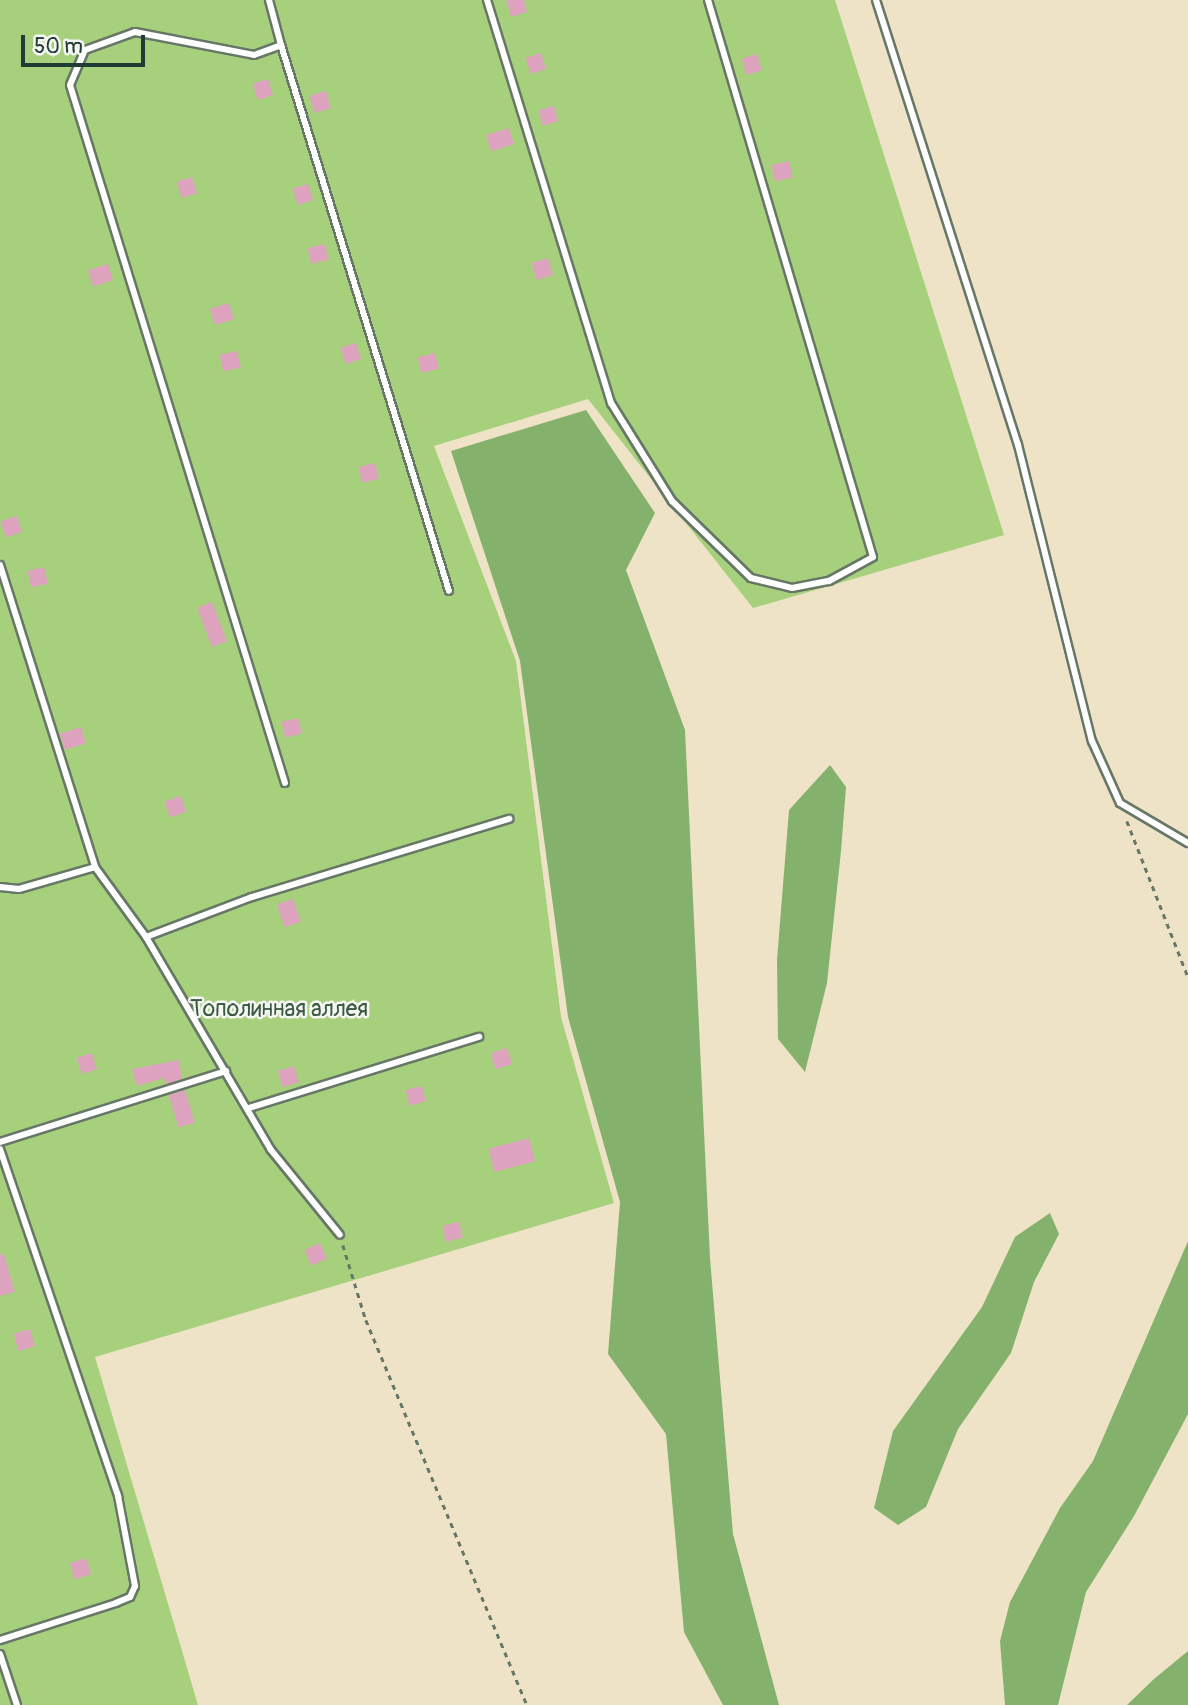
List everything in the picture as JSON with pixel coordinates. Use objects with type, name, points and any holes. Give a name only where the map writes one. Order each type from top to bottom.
[{"type":"lane","points":[[269,0],[449,590]]},
{"type":"lane","points":[[488,0],[611,403],[672,501],[751,578],[792,588],[829,581],[873,556],[708,0]]},
{"type":"lane","points":[[876,0],[1018,445],[1092,741],[1120,803],[1188,843]]},
{"type":"lane","points":[[281,45],[254,55],[135,32],[85,50],[70,85],[285,783]]},
{"type":"lane","points":[[0,565],[95,867],[146,937],[249,1108],[271,1150],[340,1235]]},
{"type":"lane","points":[[146,937],[253,897],[509,819]]},
{"type":"lane","points":[[0,887],[19,889],[95,867]]},
{"type":"lane","points":[[249,1108],[479,1037]]},
{"type":"lane","points":[[0,1142],[226,1071]]},
{"type":"lane","points":[[0,1149],[118,1496],[135,1586],[130,1597],[116,1603],[0,1640]]},
{"type":"lane","points":[[0,1654],[17,1705]]},
{"type":"path","points":[[1120,803],[1188,977]]},
{"type":"path","points":[[340,1235],[366,1320],[527,1705]]},
{"type":"green space","name":"Тополинная аллея","points":[[0,0],[835,0],[1004,535],[753,608],[588,399],[434,446],[516,661],[561,1017],[614,1203],[95,1357],[198,1705],[0,1705]]},
{"type":"green space","points":[[586,410],[655,513],[626,570],[685,730],[710,1258],[733,1534],[779,1705],[723,1705],[684,1632],[666,1434],[608,1354],[620,1202],[568,1017],[520,661],[451,451]]},
{"type":"green space","points":[[830,765],[846,787],[841,851],[827,983],[805,1072],[778,1039],[777,960],[789,810]]},
{"type":"green space","points":[[1050,1213],[1059,1234],[1034,1282],[1011,1353],[958,1429],[926,1507],[898,1525],[874,1508],[893,1431],[982,1307],[1015,1237]]},
{"type":"green space","points":[[1188,1241],[1188,1414],[1134,1516],[1086,1592],[1058,1705],[1005,1705],[1000,1641],[1010,1602],[1060,1508],[1093,1461]]},
{"type":"green space","points":[[1188,1651],[1188,1705],[1127,1705],[1154,1679]]},
{"type":"building","points":[[506,0],[524,0],[527,12],[511,17]]},
{"type":"building","points":[[541,53],[546,69],[531,74],[526,58]]},
{"type":"building","points":[[757,54],[762,70],[747,75],[742,59]]},
{"type":"building","points":[[268,79],[273,95],[258,100],[253,84]]},
{"type":"building","points":[[326,91],[331,108],[315,113],[310,96]]},
{"type":"building","points":[[554,106],[558,122],[542,125],[538,110]]},
{"type":"building","points":[[509,128],[514,144],[491,151],[486,135]]},
{"type":"building","points":[[789,161],[793,178],[775,182],[771,165]]},
{"type":"building","points":[[192,177],[197,193],[182,198],[177,182]]},
{"type":"building","points":[[308,184],[313,200],[298,205],[293,189]]},
{"type":"building","points":[[325,244],[329,260],[311,264],[308,248]]},
{"type":"building","points":[[548,258],[553,275],[537,280],[532,263]]},
{"type":"building","points":[[108,264],[113,280],[93,286],[88,270]]},
{"type":"building","points":[[229,303],[234,319],[215,325],[210,309]]},
{"type":"building","points":[[356,343],[361,359],[346,364],[341,348]]},
{"type":"building","points":[[237,351],[241,368],[223,372],[219,355]]},
{"type":"building","points":[[435,353],[439,369],[421,373],[418,357]]},
{"type":"building","points":[[375,463],[379,479],[362,483],[359,467]]},
{"type":"building","points":[[17,516],[22,532],[6,537],[1,521]]},
{"type":"building","points":[[44,567],[48,584],[31,587],[27,571]]},
{"type":"building","points":[[212,602],[227,641],[212,647],[197,608]]},
{"type":"building","points":[[298,718],[302,734],[285,738],[282,722]]},
{"type":"building","points":[[81,727],[86,743],[65,750],[60,733]]},
{"type":"building","points":[[181,796],[186,812],[170,817],[165,801]]},
{"type":"building","points":[[293,899],[301,922],[285,927],[277,905]]},
{"type":"building","points":[[507,1048],[512,1064],[496,1069],[491,1053]]},
{"type":"building","points":[[92,1053],[97,1069],[82,1074],[77,1058]]},
{"type":"building","points":[[179,1060],[182,1079],[166,1084],[164,1078],[137,1086],[132,1069]]},
{"type":"building","points":[[294,1066],[299,1082],[283,1087],[278,1071]]},
{"type":"building","points":[[422,1086],[426,1102],[409,1106],[406,1090]]},
{"type":"building","points":[[185,1090],[195,1123],[179,1127],[169,1095]]},
{"type":"building","points":[[529,1138],[535,1161],[495,1172],[488,1149]]},
{"type":"building","points":[[459,1222],[463,1238],[446,1242],[443,1226]]},
{"type":"building","points":[[320,1243],[327,1259],[311,1265],[304,1250]]},
{"type":"building","points":[[4,1254],[15,1292],[0,1296],[0,1255]]},
{"type":"building","points":[[30,1329],[35,1346],[19,1351],[14,1334]]},
{"type":"building","points":[[86,1558],[91,1574],[75,1579],[70,1563]]}]
